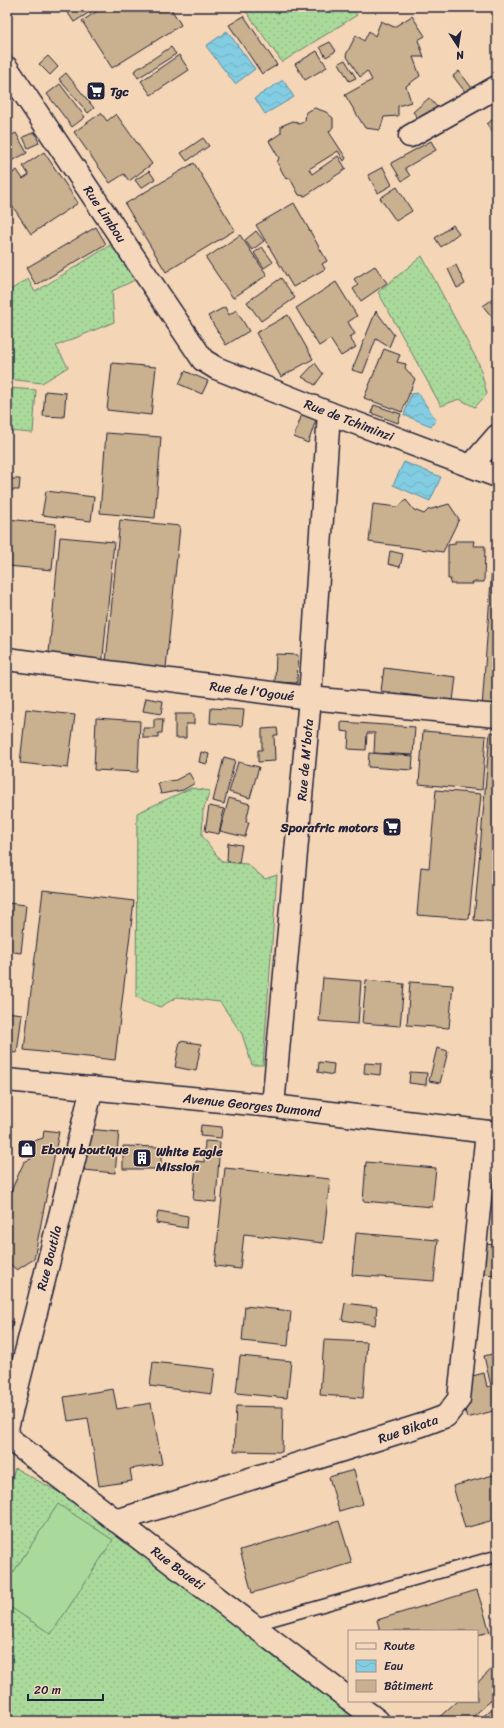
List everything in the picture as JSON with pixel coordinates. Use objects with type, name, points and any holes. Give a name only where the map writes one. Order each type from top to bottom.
[{"type":"street","name":"Rue Limbou","points":[[7,68],[203,360]]},
{"type":"street","points":[[410,136],[497,87]]},
{"type":"street","name":"Rue de Tchiminzi","points":[[203,360],[216,368],[329,413],[497,476]]},
{"type":"street","name":"Rue de M'bota","points":[[273,1106],[310,698],[329,413]]},
{"type":"street","points":[[471,466],[497,436]]},
{"type":"street","name":"Rue de l'Ogoué","points":[[7,659],[310,698],[497,716]]},
{"type":"street","name":"Avenue Georges Dumond","points":[[7,1080],[273,1106],[492,1132]]},
{"type":"street","name":"Rue Boutila","points":[[7,1428],[92,1088]]},
{"type":"street","name":"Rue Bikata","points":[[116,1521],[415,1428],[446,1416],[459,1399],[492,1132]]},
{"type":"street","name":"Rue Boueti","points":[[7,1437],[348,1697]]},
{"type":"street","points":[[353,1702],[378,1721]]},
{"type":"lane","points":[[254,1625],[497,1556]]},
{"type":"green space","points":[[243,7],[351,7],[357,15],[282,62]]},
{"type":"green space","points":[[112,244],[137,279],[112,291],[114,322],[56,346],[68,367],[42,383],[7,379],[7,292],[28,279],[35,292]]},
{"type":"green space","points":[[422,256],[479,364],[487,394],[475,407],[459,399],[441,406],[378,292]]},
{"type":"green space","points":[[7,388],[36,390],[33,433],[7,431]]},
{"type":"green space","points":[[191,788],[210,791],[203,811],[202,836],[222,862],[247,864],[265,879],[277,875],[263,1065],[252,1065],[242,1034],[220,1002],[177,997],[160,1007],[136,997],[137,813]]},
{"type":"green space","points":[[15,1468],[129,1531],[361,1721],[7,1721],[7,1495]]},
{"type":"green space","points":[[58,1504],[113,1540],[51,1634],[7,1605],[7,1582]]},
{"type":"water","points":[[227,31],[255,69],[235,84],[206,46]]},
{"type":"water","points":[[283,80],[294,97],[265,114],[255,98]]},
{"type":"water","points":[[418,393],[436,420],[431,426],[404,415],[411,394]]},
{"type":"water","points":[[404,462],[441,477],[430,501],[393,485]]},
{"type":"building","points":[[64,7],[98,7],[74,22]]},
{"type":"building","points":[[104,7],[170,7],[181,25],[112,68],[82,21]]},
{"type":"building","points":[[244,16],[277,65],[262,74],[229,25]]},
{"type":"building","points":[[412,16],[425,36],[418,40],[424,57],[413,57],[420,76],[406,86],[411,102],[398,106],[398,116],[384,117],[380,130],[365,128],[345,95],[372,80],[367,71],[360,77],[346,55],[356,35],[364,41],[369,31],[375,36],[381,21],[394,27]]},
{"type":"building","points":[[330,42],[336,51],[326,57],[320,47]]},
{"type":"building","points":[[171,47],[176,54],[138,78],[134,71]]},
{"type":"building","points":[[317,51],[327,67],[305,80],[295,64]]},
{"type":"building","points":[[179,55],[189,70],[151,95],[141,81]]},
{"type":"building","points":[[48,56],[58,67],[50,75],[39,64]]},
{"type":"building","points":[[345,60],[356,78],[349,81],[339,63]]},
{"type":"building","points":[[459,71],[472,88],[466,93],[453,76]]},
{"type":"building","points":[[66,73],[94,108],[88,113],[59,79]]},
{"type":"building","points":[[60,84],[85,117],[72,127],[47,94]]},
{"type":"building","points":[[429,98],[438,108],[421,122],[413,112]]},
{"type":"building","points":[[315,108],[326,112],[333,118],[333,127],[329,132],[346,158],[344,161],[338,151],[309,169],[312,174],[338,156],[346,169],[305,196],[299,195],[290,178],[286,179],[277,162],[279,158],[269,141],[281,133],[281,126],[293,121],[299,124],[305,121],[306,112]]},
{"type":"building","points":[[101,113],[107,121],[116,114],[152,164],[129,181],[124,174],[110,183],[74,132]]},
{"type":"building","points":[[497,116],[497,139],[487,124]]},
{"type":"building","points":[[35,132],[39,143],[28,148],[23,137]]},
{"type":"building","points":[[16,133],[27,153],[7,163],[7,138]]},
{"type":"building","points":[[203,138],[209,146],[187,161],[181,153]]},
{"type":"building","points":[[431,141],[436,150],[405,168],[410,176],[402,181],[391,163]]},
{"type":"building","points":[[44,152],[78,203],[31,234],[7,198],[7,177],[17,170],[23,179],[29,175],[23,166]]},
{"type":"building","points":[[194,163],[235,230],[166,272],[125,204]]},
{"type":"building","points":[[383,167],[392,185],[378,193],[368,175]]},
{"type":"building","points":[[149,171],[155,179],[141,188],[135,180]]},
{"type":"building","points":[[397,187],[412,211],[396,221],[380,198]]},
{"type":"building","points":[[294,203],[327,261],[322,264],[325,269],[293,287],[256,225]]},
{"type":"building","points":[[453,225],[459,233],[441,247],[435,238]]},
{"type":"building","points":[[96,227],[106,244],[36,285],[26,268]]},
{"type":"building","points":[[256,231],[264,241],[252,250],[245,240]]},
{"type":"building","points":[[7,235],[12,243],[7,246]]},
{"type":"building","points":[[240,235],[267,275],[233,298],[206,258]]},
{"type":"building","points":[[262,247],[273,262],[264,268],[254,253]]},
{"type":"building","points":[[456,265],[465,284],[457,288],[448,269]]},
{"type":"building","points":[[375,266],[387,283],[361,301],[353,289],[358,285],[354,279]]},
{"type":"building","points":[[281,278],[295,298],[261,321],[247,302]]},
{"type":"building","points":[[336,282],[357,316],[348,322],[355,334],[349,337],[356,347],[341,356],[330,339],[319,346],[296,308]]},
{"type":"building","points":[[497,296],[497,323],[483,306]]},
{"type":"building","points":[[225,307],[229,315],[236,310],[249,331],[226,345],[208,316]]},
{"type":"building","points":[[376,311],[394,335],[389,347],[376,339],[363,373],[352,370]]},
{"type":"building","points":[[288,315],[313,359],[281,377],[256,333]]},
{"type":"building","points":[[384,349],[400,355],[397,362],[406,364],[405,368],[415,379],[402,412],[364,398]]},
{"type":"building","points":[[112,363],[156,367],[151,415],[107,410]]},
{"type":"building","points":[[315,363],[323,374],[315,385],[302,377]]},
{"type":"building","points":[[185,371],[208,381],[202,394],[179,384]]},
{"type":"building","points":[[45,391],[66,393],[64,417],[43,416]]},
{"type":"building","points":[[374,405],[401,414],[398,423],[371,413]]},
{"type":"building","points":[[302,414],[316,420],[308,443],[294,437]]},
{"type":"building","points":[[106,433],[161,437],[155,518],[100,513]]},
{"type":"building","points":[[7,479],[20,479],[19,490],[7,490]]},
{"type":"building","points":[[46,491],[94,497],[91,521],[42,515]]},
{"type":"building","points":[[406,500],[414,510],[424,514],[428,510],[449,504],[459,519],[443,552],[369,542],[373,504],[398,507]]},
{"type":"building","points":[[7,519],[56,524],[52,570],[7,566]]},
{"type":"building","points":[[120,520],[180,526],[165,678],[105,672]]},
{"type":"building","points":[[60,537],[114,542],[102,667],[48,663]]},
{"type":"building","points":[[494,538],[497,538],[497,709],[482,708]]},
{"type":"building","points":[[455,541],[474,541],[473,546],[485,546],[484,582],[472,582],[473,584],[450,584],[451,579],[448,579],[448,545],[455,544]]},
{"type":"building","points":[[390,551],[403,554],[400,567],[388,564]]},
{"type":"building","points":[[276,654],[298,655],[297,683],[275,682]]},
{"type":"building","points":[[384,668],[456,677],[453,701],[381,691]]},
{"type":"building","points":[[146,698],[163,701],[161,714],[143,711]]},
{"type":"building","points":[[211,708],[244,710],[242,726],[210,723]]},
{"type":"building","points":[[26,709],[75,715],[68,768],[20,763]]},
{"type":"building","points":[[175,714],[194,714],[194,724],[186,724],[186,738],[175,738]]},
{"type":"building","points":[[96,718],[140,721],[138,772],[94,770]]},
{"type":"building","points":[[154,719],[163,719],[162,733],[158,733],[158,738],[143,738],[143,728],[154,728]]},
{"type":"building","points":[[341,722],[415,727],[413,755],[374,753],[375,733],[367,733],[366,750],[348,749],[349,732],[341,731]]},
{"type":"building","points":[[277,728],[278,735],[274,735],[275,761],[258,762],[258,750],[262,750],[262,729]]},
{"type":"building","points":[[423,731],[486,736],[482,790],[419,784]]},
{"type":"building","points":[[490,732],[497,733],[497,922],[474,920]]},
{"type":"building","points":[[201,752],[209,754],[207,764],[199,762]]},
{"type":"building","points":[[369,753],[413,756],[412,770],[368,767]]},
{"type":"building","points":[[224,757],[235,760],[224,804],[213,801]]},
{"type":"building","points":[[238,762],[259,767],[250,798],[229,792]]},
{"type":"building","points":[[189,773],[195,783],[183,790],[161,794],[158,783],[176,780]]},
{"type":"building","points":[[436,790],[481,794],[469,919],[417,915],[421,867],[429,868]]},
{"type":"building","points":[[229,798],[250,804],[246,822],[249,822],[245,837],[220,831]]},
{"type":"building","points":[[209,806],[224,809],[219,834],[205,831]]},
{"type":"building","points":[[228,843],[242,845],[239,863],[227,861]]},
{"type":"building","points":[[43,890],[134,901],[115,1060],[24,1050]]},
{"type":"building","points":[[7,903],[26,905],[21,953],[7,951]]},
{"type":"building","points":[[323,978],[361,981],[358,1024],[319,1021]]},
{"type":"building","points":[[366,980],[404,984],[400,1026],[362,1023]]},
{"type":"building","points":[[410,982],[453,985],[449,1028],[407,1025]]},
{"type":"building","points":[[7,1012],[22,1014],[17,1053],[7,1052]]},
{"type":"building","points":[[180,1041],[201,1044],[196,1071],[175,1067]]},
{"type":"building","points":[[437,1048],[448,1051],[440,1083],[429,1081]]},
{"type":"building","points":[[319,1062],[334,1064],[333,1075],[318,1072]]},
{"type":"building","points":[[365,1063],[381,1064],[380,1075],[364,1073]]},
{"type":"building","points":[[410,1072],[427,1073],[426,1085],[409,1083]]},
{"type":"building","points":[[201,1125],[222,1127],[221,1138],[200,1136]]},
{"type":"building","points":[[88,1129],[119,1132],[115,1173],[84,1170]]},
{"type":"building","points":[[44,1130],[59,1132],[34,1259],[17,1270],[7,1262],[7,1200],[24,1162],[31,1159],[34,1141],[43,1138]]},
{"type":"building","points":[[205,1141],[220,1142],[216,1202],[193,1200],[196,1161],[204,1162]]},
{"type":"building","name":"White Eagle Mission","points":[[123,1146],[161,1147],[161,1169],[123,1169]]},
{"type":"building","points":[[366,1162],[436,1168],[432,1207],[363,1201]]},
{"type":"building","points":[[225,1168],[330,1179],[323,1243],[244,1234],[240,1269],[215,1266]]},
{"type":"building","points":[[158,1211],[188,1216],[187,1228],[156,1223]]},
{"type":"building","points":[[356,1233],[438,1240],[434,1281],[352,1275]]},
{"type":"building","points":[[484,1244],[497,1245],[497,1275],[482,1274]]},
{"type":"building","points":[[345,1303],[377,1307],[375,1325],[342,1320]]},
{"type":"building","points":[[245,1306],[291,1311],[288,1346],[242,1341]]},
{"type":"building","points":[[7,1320],[13,1322],[7,1343]]},
{"type":"building","points":[[324,1340],[367,1342],[363,1398],[320,1395]]},
{"type":"building","points":[[497,1353],[497,1410],[467,1418],[461,1393],[465,1378],[484,1373],[487,1387],[491,1386],[484,1356]]},
{"type":"building","points":[[240,1356],[291,1361],[287,1398],[236,1393]]},
{"type":"building","points":[[153,1362],[215,1369],[212,1394],[150,1386]]},
{"type":"building","points":[[113,1389],[117,1409],[151,1403],[162,1464],[130,1469],[132,1481],[99,1486],[88,1418],[68,1421],[64,1397]]},
{"type":"building","points":[[236,1406],[283,1407],[282,1452],[234,1451]]},
{"type":"building","points":[[354,1470],[363,1504],[339,1511],[329,1477]]},
{"type":"building","points":[[497,1474],[497,1519],[465,1528],[453,1486]]},
{"type":"building","points":[[339,1521],[352,1563],[252,1593],[240,1550]]},
{"type":"building","points":[[477,1590],[490,1632],[478,1635],[478,1630],[380,1630],[377,1620]]},
{"type":"building","points":[[497,1664],[497,1695],[468,1721],[435,1721],[456,1702],[478,1702],[478,1682]]},
{"type":"building","points":[[497,1704],[497,1721],[478,1721]]},
{"type":"place","name":"Tgc","points":[[96,91]]},
{"type":"place","name":"Sporafric motors","points":[[392,827]]},
{"type":"place","name":"Ebony boutique","points":[[27,1149]]},
{"type":"place","name":"White Eagle Mission","points":[[142,1158]]}]
